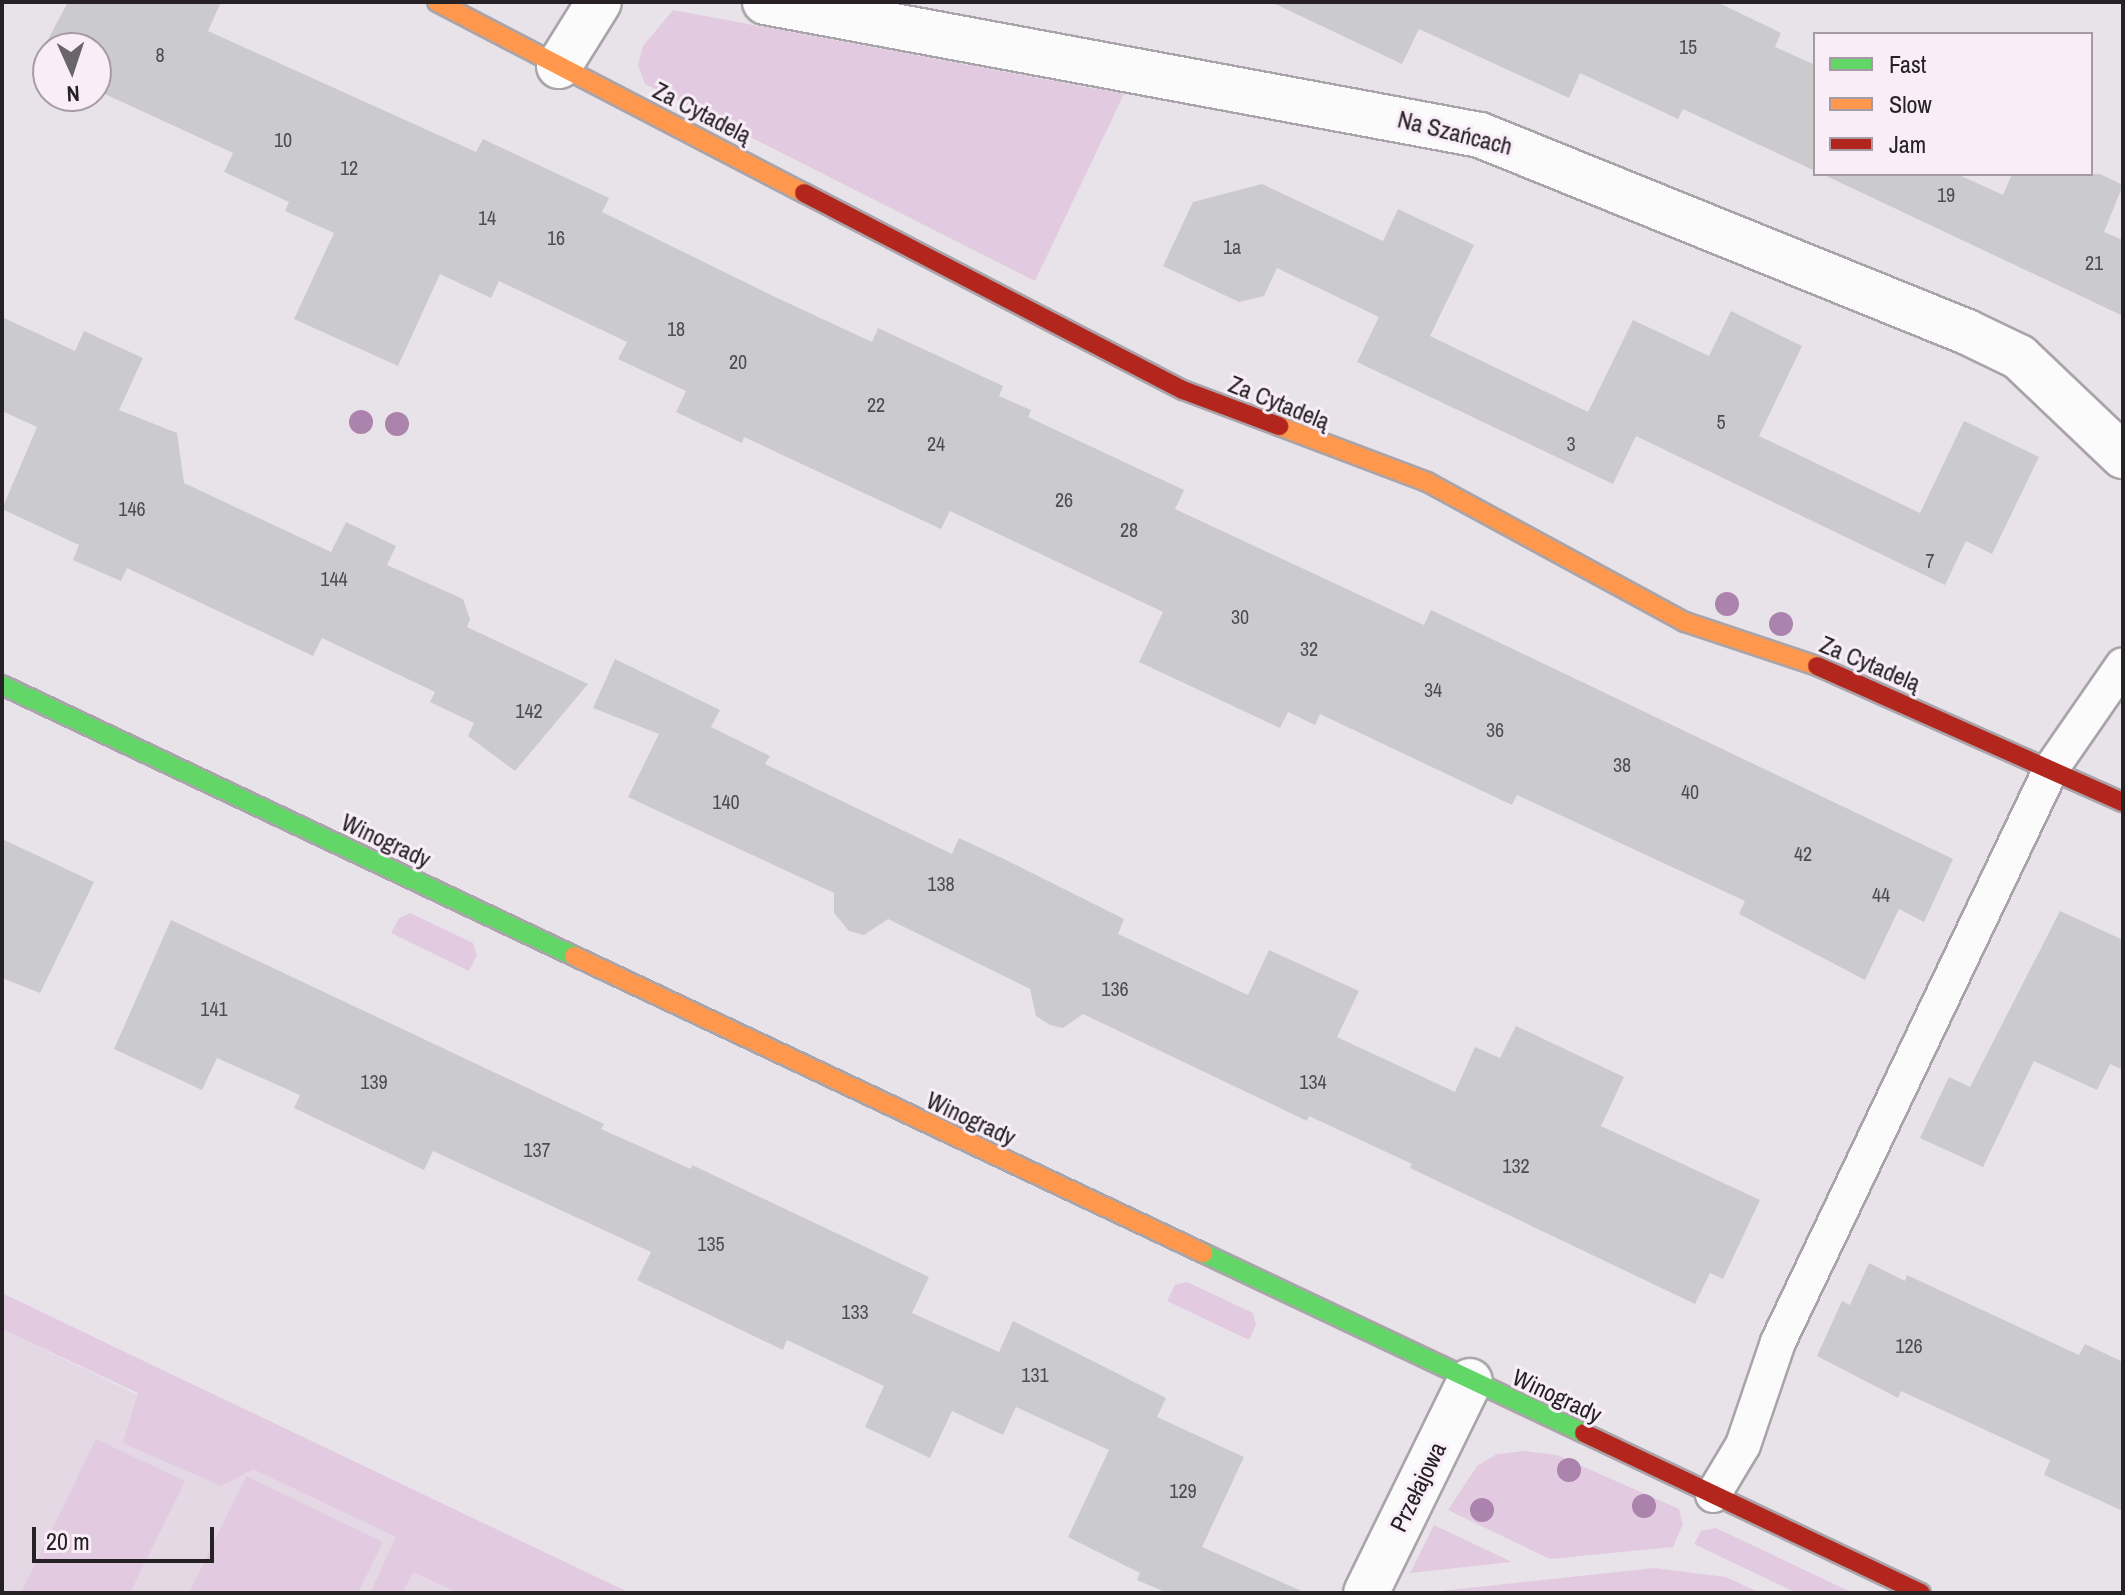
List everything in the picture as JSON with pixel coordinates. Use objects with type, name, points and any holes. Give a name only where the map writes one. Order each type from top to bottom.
[{"type":"street","name":"Za Cytadelą","points":[[437,2],[1183,390],[1427,482],[1685,622],[1823,668],[2123,802]]},
{"type":"street","points":[[559,66],[599,2]]},
{"type":"street","name":"Na Szańcach","points":[[765,2],[1480,135],[2006,351],[2052,384],[2123,456]]},
{"type":"street","name":"Winogrady","points":[[2,685],[1921,1593]]},
{"type":"street","name":"Przełajowa","points":[[1366,1593],[1470,1381]]},
{"type":"lane","points":[[1713,1495],[1743,1445],[1778,1342],[2051,769],[2123,665]]},
{"type":"shaded area","points":[[673,10],[1124,94],[1035,281],[645,84],[638,65],[643,46]]},
{"type":"shaded area","points":[[410,913],[473,943],[477,955],[469,971],[391,933],[399,918]]},
{"type":"shaded area","points":[[1187,1282],[1253,1313],[1256,1325],[1249,1340],[1167,1301],[1175,1285]]},
{"type":"shaded area","points":[[2,1293],[630,1593],[458,1593],[413,1572],[403,1593],[370,1593],[396,1537],[253,1469],[221,1486],[123,1443],[138,1393],[2,1329]]},
{"type":"shaded area","points":[[2,1329],[271,1460],[630,1593],[2,1593]]},
{"type":"shaded area","points":[[96,1439],[185,1481],[130,1593],[21,1593]]},
{"type":"shaded area","points":[[1523,1451],[1557,1455],[1679,1509],[1683,1524],[1673,1547],[1550,1559],[1448,1510],[1477,1466],[1497,1454]]},
{"type":"shaded area","points":[[246,1476],[383,1542],[358,1593],[189,1593]]},
{"type":"shaded area","points":[[1434,1525],[1512,1562],[1410,1573]]},
{"type":"shaded area","points":[[1716,1528],[1853,1593],[1797,1593],[1694,1544],[1701,1531]]},
{"type":"shaded area","points":[[1654,1568],[1726,1577],[1760,1593],[1423,1593]]},
{"type":"building","points":[[68,2],[221,2],[208,31],[476,152],[483,139],[609,198],[602,212],[773,296],[872,342],[878,328],[1003,386],[999,396],[1031,410],[1028,417],[1184,490],[1175,509],[1424,625],[1431,610],[1953,859],[1924,922],[1899,909],[1865,980],[1739,914],[1745,901],[1517,795],[1512,805],[1320,714],[1315,725],[1288,712],[1280,728],[1139,662],[1163,612],[950,511],[941,529],[744,437],[742,443],[676,412],[686,391],[618,359],[627,342],[499,281],[491,298],[440,274],[398,366],[294,319],[334,233],[285,211],[289,202],[224,172],[233,153],[112,97],[112,32],[52,32]]},
{"type":"building","points":[[1271,2],[1717,2],[1781,33],[1775,47],[1813,64],[1813,170],[1683,109],[1678,119],[1580,73],[1569,98],[1419,29],[1402,64]]},
{"type":"building","points":[[2100,174],[2123,185],[2104,232],[2123,240],[2123,316],[1826,176],[1961,176],[2003,195],[2011,176]]},
{"type":"building","points":[[1262,184],[1383,241],[1398,209],[1474,245],[1430,336],[1588,412],[1633,320],[1709,356],[1731,311],[1802,346],[1759,436],[1920,513],[1964,421],[2039,457],[1992,554],[1966,541],[1945,585],[1636,436],[1613,484],[1357,362],[1379,317],[1277,268],[1264,296],[1239,302],[1163,266],[1193,202]]},
{"type":"building","points":[[2,317],[75,351],[84,331],[143,358],[119,410],[177,433],[184,483],[331,552],[346,522],[396,546],[387,565],[463,599],[470,619],[467,627],[588,684],[515,771],[468,736],[474,723],[430,702],[435,692],[322,638],[313,656],[127,568],[121,581],[73,560],[79,545],[2,509],[37,427],[2,411]]},
{"type":"building","points":[[615,659],[720,710],[711,727],[770,756],[765,764],[952,854],[959,838],[1004,859],[1124,919],[1118,934],[1248,995],[1269,950],[1359,991],[1337,1037],[1455,1092],[1475,1047],[1500,1058],[1516,1026],[1624,1077],[1601,1126],[1760,1200],[1723,1279],[1710,1273],[1695,1304],[1410,1168],[1412,1164],[1309,1116],[1307,1121],[1083,1014],[1063,1028],[1050,1025],[1036,1016],[1030,989],[888,919],[864,935],[849,931],[834,913],[834,893],[628,797],[659,734],[593,708]]},
{"type":"building","points":[[2,839],[94,882],[40,993],[2,978]]},
{"type":"building","points":[[2060,911],[2123,940],[2123,1070],[2110,1064],[2097,1090],[2034,1061],[1983,1167],[1920,1138],[1949,1077],[1970,1087]]},
{"type":"building","points":[[171,920],[604,1124],[601,1129],[691,1169],[692,1165],[929,1277],[912,1313],[999,1352],[1013,1321],[1166,1398],[1157,1417],[1244,1457],[1202,1547],[1306,1593],[1167,1593],[1137,1580],[1140,1573],[1068,1537],[1109,1450],[1016,1407],[1003,1435],[952,1411],[930,1458],[865,1427],[884,1386],[787,1340],[783,1350],[637,1280],[651,1252],[433,1151],[424,1170],[294,1108],[300,1095],[217,1058],[202,1090],[114,1049]]},
{"type":"building","points":[[1869,1263],[1905,1281],[1907,1275],[2079,1355],[2085,1344],[2123,1362],[2123,1511],[2044,1475],[2050,1460],[1901,1391],[1898,1398],[1817,1356],[1842,1301],[1850,1305]]},
{"type":"traffic: fast","points":[[2,685],[574,956]]},
{"type":"traffic: fast","points":[[1203,1253],[1584,1433]]},
{"type":"traffic: slow","points":[[437,2],[804,193]]},
{"type":"traffic: slow","points":[[1279,426],[1427,482],[1685,622],[1817,666]]},
{"type":"traffic: slow","points":[[574,956],[1203,1253]]},
{"type":"traffic: jam","points":[[804,193],[1183,390],[1279,426]]},
{"type":"traffic: jam","points":[[1817,666],[2123,802]]},
{"type":"traffic: jam","points":[[1584,1433],[1921,1593]]}]
